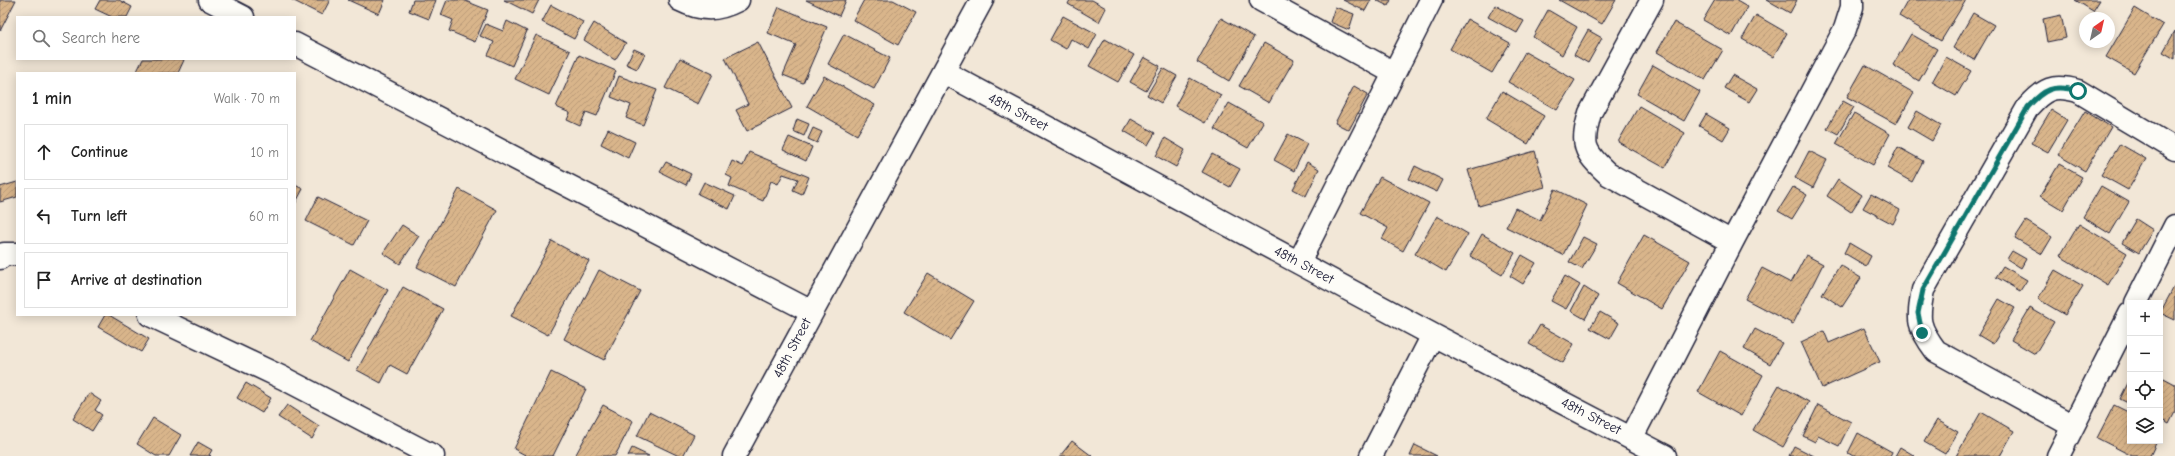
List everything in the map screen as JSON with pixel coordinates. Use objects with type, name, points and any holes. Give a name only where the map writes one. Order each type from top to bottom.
[{"type":"street","points":[[210,0],[241,16]]},
{"type":"street","points":[[680,0],[704,8],[723,8],[738,0]]},
{"type":"street","name":"48th Street","points":[[734,456],[982,0]]},
{"type":"street","points":[[1261,0],[1394,74]]},
{"type":"street","points":[[1299,262],[1431,0]]},
{"type":"street","points":[[1652,0],[1590,113],[1585,132],[1584,144],[1593,160],[1608,174],[1732,242]]},
{"type":"street","points":[[1632,438],[1732,242],[1845,29],[1852,7],[1852,0]]},
{"type":"street","points":[[296,45],[812,312]]},
{"type":"street","name":"48th Street","points":[[944,72],[1433,335],[1665,456]]},
{"type":"street","points":[[2073,426],[1936,351],[1922,333],[1918,313],[1923,290],[2028,107],[2041,92],[2064,87],[2078,91],[2175,149]]},
{"type":"street","points":[[2138,300],[2175,226]]},
{"type":"street","points":[[0,258],[4,254],[16,254]]},
{"type":"street","points":[[152,316],[283,378],[408,450],[433,456]]},
{"type":"street","points":[[2058,456],[2127,320]]},
{"type":"street","points":[[1372,456],[1433,335]]},
{"type":"building","points":[[0,0],[16,0],[0,31]]},
{"type":"building","points":[[100,0],[119,0],[132,7],[128,16],[110,16],[95,9]]},
{"type":"building","points":[[292,0],[330,0],[322,15]]},
{"type":"building","points":[[348,0],[385,0],[379,14]]},
{"type":"building","points":[[413,0],[436,0],[429,19],[409,11]]},
{"type":"building","points":[[447,0],[463,0],[488,10],[475,42],[449,31],[453,20],[441,15]]},
{"type":"building","points":[[504,0],[539,0],[532,14]]},
{"type":"building","points":[[806,0],[846,0],[839,16]]},
{"type":"building","points":[[864,0],[893,0],[916,12],[898,45],[853,20]]},
{"type":"building","points":[[1070,0],[1092,0],[1106,8],[1099,22],[1068,4]]},
{"type":"building","points":[[1343,0],[1371,0],[1365,11]]},
{"type":"building","points":[[1376,0],[1391,0],[1388,6]]},
{"type":"building","points":[[1559,0],[1616,0],[1602,24]]},
{"type":"building","points":[[1715,0],[1735,0],[1747,7],[1731,36],[1703,20]]},
{"type":"building","points":[[1767,0],[1797,0],[1790,13]]},
{"type":"building","points":[[1908,0],[1966,0],[1941,41],[1899,16]]},
{"type":"building","points":[[2075,0],[2100,0],[2093,11]]},
{"type":"building","points":[[551,5],[583,22],[574,39],[542,22]]},
{"type":"building","points":[[1495,5],[1524,21],[1517,33],[1488,17]]},
{"type":"building","points":[[779,7],[827,27],[803,83],[783,75],[796,45],[768,33]]},
{"type":"building","points":[[1335,7],[1354,14],[1349,30],[1330,22]]},
{"type":"building","points":[[2135,8],[2163,25],[2134,73],[2106,57],[2111,48],[2115,48],[2115,42]]},
{"type":"building","points":[[1548,10],[1577,27],[1562,55],[1533,37]]},
{"type":"building","points":[[1973,13],[1994,25],[1974,60],[1953,48]]},
{"type":"building","points":[[1756,15],[1787,33],[1773,57],[1742,39]]},
{"type":"building","points":[[2061,15],[2066,38],[2047,42],[2043,19]]},
{"type":"building","points":[[1063,16],[1097,34],[1089,49],[1071,39],[1066,49],[1050,40]]},
{"type":"building","points":[[1221,18],[1254,37],[1229,81],[1197,62]]},
{"type":"building","points":[[1467,19],[1510,43],[1492,73],[1450,49]]},
{"type":"building","points":[[507,21],[527,31],[512,66],[488,55],[494,42],[480,36],[486,24],[503,31]]},
{"type":"building","points":[[1674,22],[1723,50],[1705,80],[1657,52]]},
{"type":"building","points":[[594,23],[626,43],[615,60],[584,40]]},
{"type":"building","points":[[1588,30],[1602,38],[1588,63],[1574,55]]},
{"type":"building","points":[[2175,31],[2175,59],[2163,52]]},
{"type":"building","points":[[844,34],[890,58],[874,89],[828,64]]},
{"type":"building","points":[[1911,34],[1937,49],[1919,81],[1893,65]]},
{"type":"building","points":[[536,35],[570,51],[549,95],[515,79]]},
{"type":"building","points":[[1105,39],[1134,55],[1118,82],[1089,66]]},
{"type":"building","points":[[758,42],[792,108],[747,131],[736,110],[748,104],[725,58]]},
{"type":"building","points":[[1264,43],[1294,60],[1269,103],[1239,86]]},
{"type":"building","points":[[634,49],[645,54],[637,69],[626,64]]},
{"type":"building","points":[[1525,52],[1575,80],[1557,110],[1508,82]]},
{"type":"building","points":[[579,55],[616,71],[597,116],[586,112],[580,126],[567,120],[570,113],[556,107]]},
{"type":"building","points":[[1144,57],[1160,66],[1146,91],[1130,82]]},
{"type":"building","points":[[1946,57],[1971,71],[1956,96],[1932,82]]},
{"type":"building","points":[[680,58],[713,74],[698,104],[665,88]]},
{"type":"building","points":[[142,60],[184,60],[178,72],[136,72]]},
{"type":"building","points":[[1653,65],[1700,92],[1684,121],[1637,94]]},
{"type":"building","points":[[1865,65],[1914,93],[1896,124],[1847,97]]},
{"type":"building","points":[[1163,68],[1177,76],[1161,103],[1147,95]]},
{"type":"building","points":[[1732,75],[1757,89],[1749,102],[1724,88]]},
{"type":"building","points":[[619,76],[657,90],[643,125],[626,118],[631,105],[611,97]]},
{"type":"building","points":[[824,76],[875,105],[857,135],[807,106]]},
{"type":"building","points":[[1190,78],[1221,95],[1205,123],[1175,106]]},
{"type":"building","points":[[1354,86],[1368,94],[1349,130],[1335,123]]},
{"type":"building","points":[[1502,91],[1544,116],[1528,144],[1486,119]]},
{"type":"building","points":[[1843,101],[1854,107],[1838,134],[1827,128]]},
{"type":"building","points":[[1229,103],[1263,122],[1248,148],[1214,129]]},
{"type":"building","points":[[1639,106],[1685,133],[1665,168],[1618,142]]},
{"type":"building","points":[[2051,110],[2067,120],[2048,152],[2031,143]]},
{"type":"building","points":[[1917,111],[1941,125],[1932,141],[1908,127]]},
{"type":"building","points":[[2085,111],[2111,127],[2085,171],[2058,155]]},
{"type":"building","points":[[1854,113],[1890,134],[1873,165],[1836,144]]},
{"type":"building","points":[[1706,114],[1730,128],[1723,140],[1699,126]]},
{"type":"building","points":[[797,119],[809,124],[804,136],[793,131]]},
{"type":"building","points":[[1131,119],[1155,133],[1148,145],[1124,131]]},
{"type":"building","points":[[813,128],[822,132],[817,143],[808,139]]},
{"type":"building","points":[[608,129],[635,142],[628,158],[601,144]]},
{"type":"building","points":[[1288,134],[1307,144],[1294,171],[1274,160]]},
{"type":"building","points":[[789,137],[812,147],[806,161],[783,150]]},
{"type":"building","points":[[1165,138],[1185,150],[1176,167],[1156,156]]},
{"type":"building","points":[[2120,144],[2146,159],[2128,190],[2101,175]]},
{"type":"building","points":[[1898,147],[1923,161],[1912,182],[1887,168]]},
{"type":"building","points":[[1535,151],[1545,187],[1479,206],[1468,170]]},
{"type":"building","points":[[1809,151],[1827,160],[1813,188],[1795,178]]},
{"type":"building","points":[[749,152],[809,177],[802,194],[793,190],[798,179],[783,174],[778,184],[771,181],[763,201],[729,186],[732,178],[726,175],[732,161],[743,166]]},
{"type":"building","points":[[1212,154],[1240,169],[1230,187],[1202,172]]},
{"type":"building","points":[[666,162],[691,174],[686,185],[660,172]]},
{"type":"building","points":[[1307,162],[1319,169],[1306,196],[1293,189]]},
{"type":"building","points":[[2059,164],[2082,177],[2063,210],[2040,196]]},
{"type":"building","points":[[1415,166],[1443,180],[1437,192],[1409,179]]},
{"type":"building","points":[[1380,177],[1429,203],[1403,251],[1382,239],[1388,228],[1360,213]]},
{"type":"building","points":[[1838,179],[1862,195],[1851,212],[1827,196]]},
{"type":"building","points":[[16,182],[16,197],[0,202],[0,187]]},
{"type":"building","points":[[704,182],[735,196],[729,209],[698,194]]},
{"type":"building","points":[[296,186],[303,189],[296,202]]},
{"type":"building","points":[[2101,186],[2129,202],[2110,234],[2083,217]]},
{"type":"building","points":[[1793,187],[1807,195],[1792,219],[1778,211]]},
{"type":"building","points":[[459,189],[497,210],[456,287],[417,267]]},
{"type":"building","points":[[1555,189],[1587,205],[1563,255],[1506,227],[1515,208],[1540,220]]},
{"type":"building","points":[[1871,194],[1900,210],[1893,224],[1863,208]]},
{"type":"building","points":[[318,197],[367,221],[354,245],[306,221]]},
{"type":"building","points":[[1437,216],[1468,234],[1446,272],[1415,254]]},
{"type":"building","points":[[2136,219],[2153,230],[2139,253],[2122,243]]},
{"type":"building","points":[[2026,221],[2052,237],[2042,254],[2015,238]]},
{"type":"building","points":[[2079,224],[2127,253],[2108,285],[2060,256]]},
{"type":"building","points":[[402,225],[419,236],[400,264],[383,253]]},
{"type":"building","points":[[1482,234],[1515,253],[1502,275],[1470,256]]},
{"type":"building","points":[[1644,235],[1690,261],[1662,309],[1617,283]]},
{"type":"building","points":[[1583,237],[1597,244],[1582,269],[1569,262]]},
{"type":"building","points":[[552,241],[589,261],[548,335],[511,316]]},
{"type":"building","points":[[1849,243],[1871,256],[1866,266],[1844,253]]},
{"type":"building","points":[[2012,251],[2026,259],[2021,268],[2007,259]]},
{"type":"building","points":[[1522,255],[1536,263],[1523,284],[1510,276]]},
{"type":"building","points":[[1806,255],[1823,264],[1793,324],[1745,299],[1762,268],[1791,283]]},
{"type":"building","points":[[1840,265],[1861,278],[1842,307],[1822,294]]},
{"type":"building","points":[[2003,266],[2027,280],[2020,291],[1996,277]]},
{"type":"building","points":[[350,269],[388,290],[348,362],[310,341]]},
{"type":"building","points":[[599,270],[640,291],[604,360],[564,339]]},
{"type":"building","points":[[2055,270],[2083,286],[2065,315],[2038,299]]},
{"type":"building","points":[[928,273],[974,301],[950,340],[904,312]]},
{"type":"building","points":[[1565,276],[1580,285],[1566,309],[1551,301]]},
{"type":"building","points":[[2175,285],[2175,320],[2163,314],[2163,307]]},
{"type":"building","points":[[403,287],[443,309],[407,374],[390,365],[381,383],[357,370]]},
{"type":"building","points":[[1584,287],[1598,296],[1585,319],[1571,311]]},
{"type":"building","points":[[1999,299],[2015,308],[1993,344],[1978,335]]},
{"type":"building","points":[[2030,308],[2054,322],[2035,354],[2011,340]]},
{"type":"building","points":[[1600,312],[1619,323],[1610,339],[1590,328]]},
{"type":"building","points":[[104,316],[111,316],[149,339],[141,352],[98,327]]},
{"type":"building","points":[[1540,325],[1574,344],[1563,363],[1529,344]]},
{"type":"building","points":[[1864,328],[1880,362],[1822,388],[1801,342],[1824,331],[1829,343]]},
{"type":"building","points":[[1755,329],[1782,343],[1770,364],[1744,349]]},
{"type":"building","points":[[1720,351],[1763,375],[1741,416],[1698,392]]},
{"type":"building","points":[[551,372],[586,389],[553,456],[527,456],[514,449]]},
{"type":"building","points":[[2163,378],[2175,384],[2175,412],[2169,424],[2163,421]]},
{"type":"building","points":[[246,383],[271,398],[262,413],[237,398]]},
{"type":"building","points":[[1779,385],[1809,402],[1783,447],[1753,430]]},
{"type":"building","points":[[2127,385],[2127,402],[2120,399]]},
{"type":"building","points":[[89,393],[101,401],[95,410],[102,415],[92,431],[73,419]]},
{"type":"building","points":[[287,405],[319,426],[312,439],[278,417]]},
{"type":"building","points":[[603,405],[633,421],[615,456],[575,456]]},
{"type":"building","points":[[1818,405],[1851,422],[1839,446],[1818,436],[1815,442],[1803,436]]},
{"type":"building","points":[[2114,405],[2127,412],[2127,444],[2156,444],[2150,456],[2132,456],[2097,438]]},
{"type":"building","points":[[649,412],[694,435],[683,456],[679,456],[637,436]]},
{"type":"building","points":[[1981,412],[2014,431],[2000,456],[1956,456]]},
{"type":"building","points":[[153,418],[181,435],[169,456],[156,456],[137,444]]},
{"type":"building","points":[[1937,420],[1958,432],[1945,454],[1924,442]]},
{"type":"building","points":[[1858,433],[1892,452],[1890,456],[1853,456],[1848,453]]},
{"type":"building","points":[[1072,441],[1092,456],[1060,456]]},
{"type":"building","points":[[198,442],[212,450],[209,455],[211,456],[190,456]]},
{"type":"building","points":[[1415,445],[1437,456],[1410,456]]},
{"type":"building","points":[[1794,446],[1814,456],[1789,456]]},
{"type":"building","points":[[1900,447],[1915,456],[1895,456]]},
{"type":"building","points":[[632,448],[649,456],[628,456]]},
{"type":"route","points":[[1922,333],[1918,313],[1923,290],[2028,107],[2041,92],[2064,87],[2078,91]]}]
